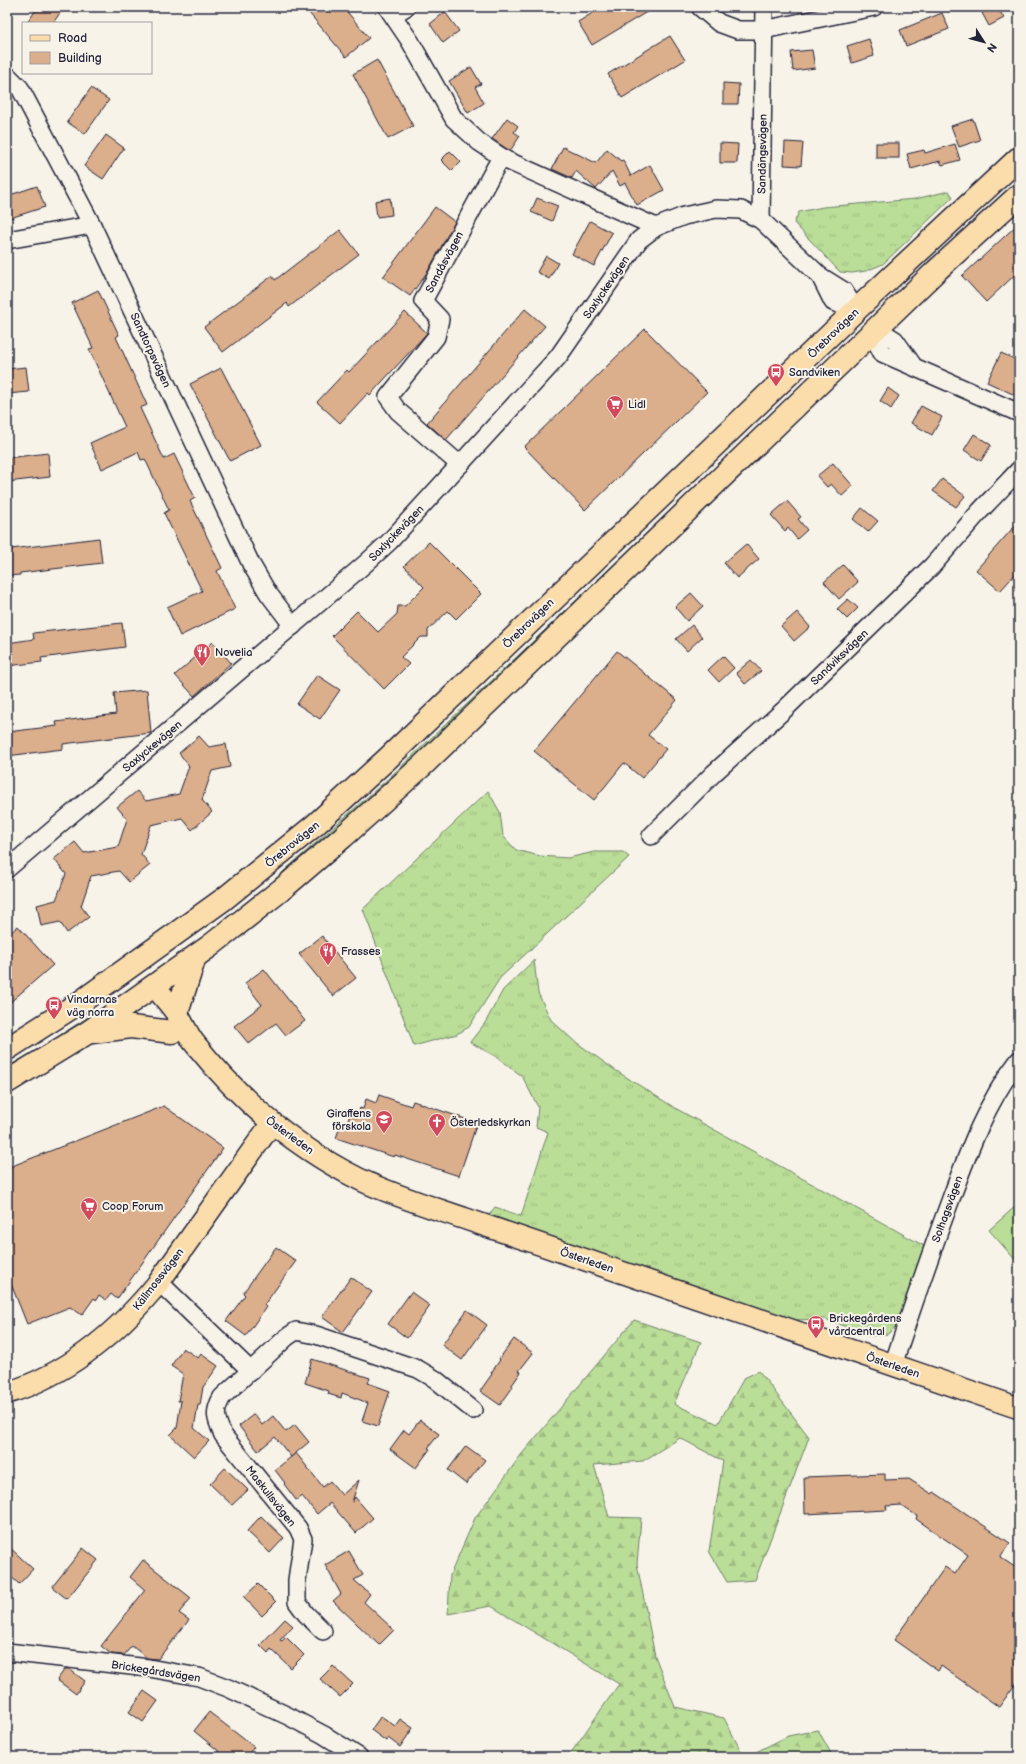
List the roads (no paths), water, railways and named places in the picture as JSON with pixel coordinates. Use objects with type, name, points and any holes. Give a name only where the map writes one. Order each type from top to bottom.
[{"type":"highway","name":"Örebrovägen","points":[[7,1049],[59,1016],[136,963],[224,899],[315,825],[392,754],[856,310],[1019,158]]},
{"type":"highway","points":[[7,1082],[87,1033],[195,957],[287,885],[343,838],[424,764],[876,328],[1019,195]]},
{"type":"highway","points":[[856,310],[876,328]]},
{"type":"highway","points":[[87,1033],[174,1022],[195,957]]},
{"type":"highway","points":[[136,963],[154,986]]},
{"type":"main road","name":"Österleden","points":[[154,986],[174,1022],[239,1094],[272,1123],[301,1145],[361,1180],[394,1194],[1019,1408]]},
{"type":"main road","name":"Källmossvägen","points":[[7,1393],[27,1387],[78,1359],[120,1325],[141,1304],[159,1282],[272,1123]]},
{"type":"street","points":[[700,7],[719,23],[738,30],[763,30],[874,7]]},
{"type":"street","name":"Sandängsvägen","points":[[761,220],[764,7]]},
{"type":"street","points":[[396,10],[454,119],[479,142],[501,157],[656,227]]},
{"type":"street","name":"Sandtorpsvägen","points":[[7,75],[20,88],[92,225],[251,564],[268,594],[293,626]]},
{"type":"street","name":"Sandåsvägen","points":[[460,465],[398,411],[388,397],[436,337],[440,319],[423,301],[501,157]]},
{"type":"street","name":"Saxlyckevägen","points":[[7,867],[293,626],[389,542],[558,357],[638,240],[656,227],[684,216],[716,209],[741,210],[761,220]]},
{"type":"street","points":[[761,220],[820,276],[833,302],[856,310]]},
{"type":"street","points":[[7,240],[92,225]]},
{"type":"street","points":[[876,328],[877,343],[882,353],[912,365],[1019,414]]},
{"type":"street","name":"Sandviksvägen","points":[[651,836],[714,773],[784,710],[932,566],[980,511],[1019,470]]},
{"type":"street","name":"Solhagsvägen","points":[[893,1365],[963,1166],[979,1128],[996,1095],[1019,1060]]},
{"type":"street","points":[[159,1282],[251,1371]]},
{"type":"street","name":"Maskullsvägen","points":[[323,1631],[300,1607],[296,1596],[303,1539],[298,1528],[223,1435],[216,1418],[216,1406],[222,1397],[287,1336],[296,1331],[316,1335],[418,1369],[435,1379],[473,1410]]},
{"type":"street","name":"Brickegårdsvägen","points":[[7,1652],[149,1668],[199,1677],[228,1688],[288,1716],[359,1757]]},
{"type":"place","name":"Sandviken","points":[[776,387]]},
{"type":"place","name":"Lidl","points":[[615,419]]},
{"type":"place","name":"Novelia","points":[[202,667]]},
{"type":"place","name":"Frasses","points":[[328,966]]},
{"type":"place","name":"Vindarnas väg norra","points":[[54,1020]]},
{"type":"place","name":"Giraffens förskola","points":[[384,1134]]},
{"type":"place","name":"Österledskyrkan","points":[[437,1137]]},
{"type":"place","name":"Coop Forum","points":[[89,1221]]},
{"type":"place","name":"Brickegårdens vårdcentral","points":[[816,1339]]}]
